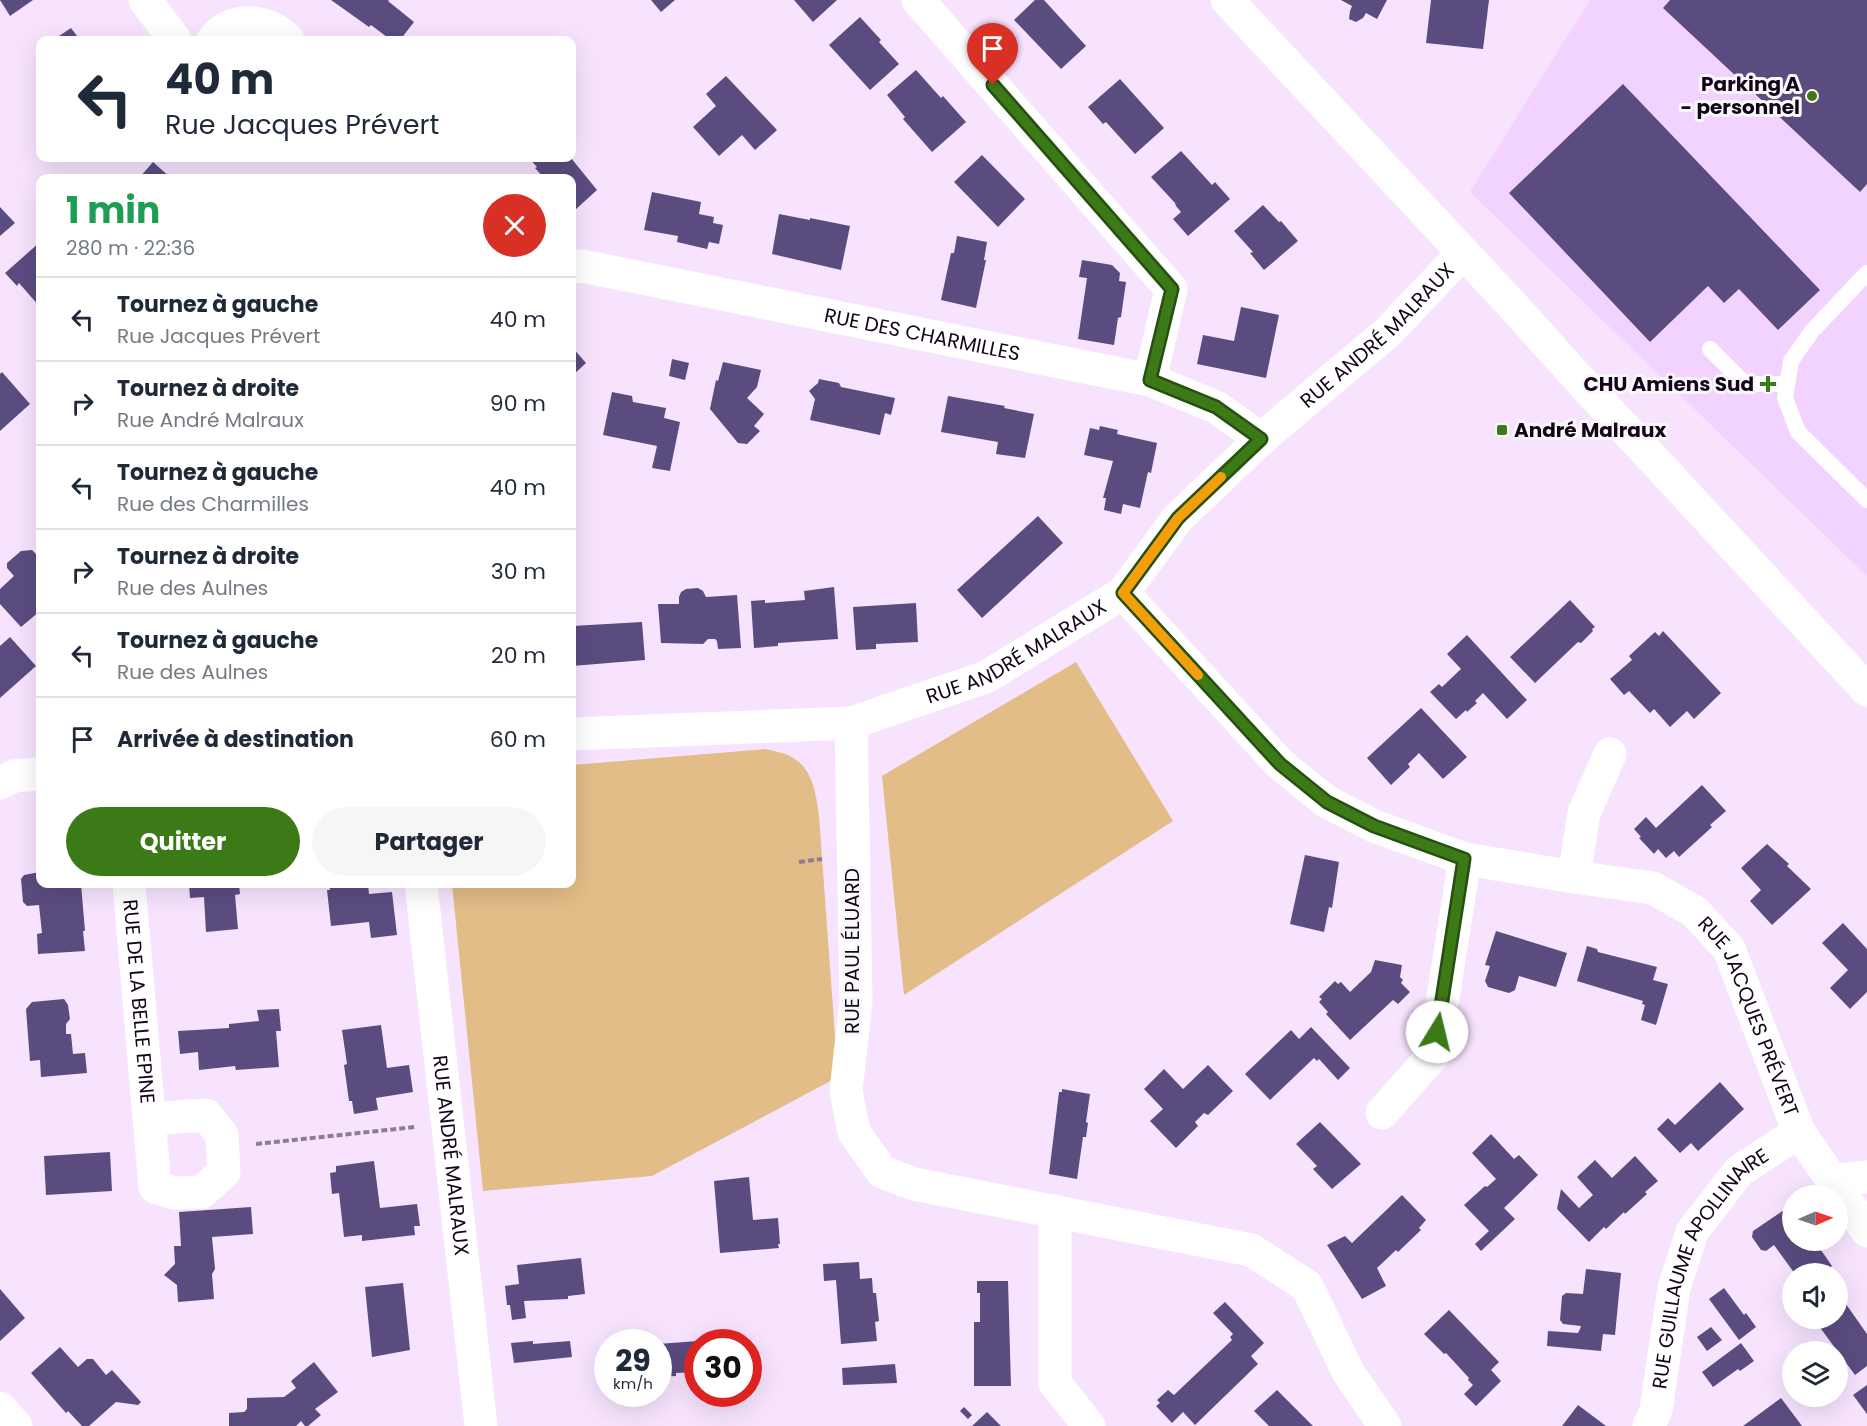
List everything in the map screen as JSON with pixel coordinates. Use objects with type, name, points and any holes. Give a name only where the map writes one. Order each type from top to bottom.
[{"type":"street","points":[[145,0],[172,36]]},
{"type":"street","points":[[918,0],[1172,289],[1150,380]]},
{"type":"street","points":[[1227,0],[1867,690]]},
{"type":"street","points":[[217,36],[231,26],[248,22],[265,24],[284,36]]},
{"type":"street","name":"RUE ANDRÉ MALRAUX","points":[[576,734],[851,723],[986,677],[1123,593],[1178,518],[1261,439],[1388,332],[1463,253]]},
{"type":"street","name":"RUE DES CHARMILLES","points":[[576,267],[1150,380],[1216,407],[1261,439]]},
{"type":"street","name":"RUE JACQUES PRÉVERT","points":[[1123,593],[1280,764],[1327,802],[1374,826],[1464,859],[1574,878],[1653,888],[1695,912],[1730,949],[1798,1132],[1867,1231]]},
{"type":"street","points":[[1809,626],[1867,673]]},
{"type":"street","name":"RUE PAUL ÉLUARD","points":[[851,723],[856,1001],[846,1091],[854,1131],[882,1172],[914,1184],[1251,1250],[1307,1286],[1348,1372],[1385,1426]]},
{"type":"street","points":[[1574,878],[1584,813],[1610,754]]},
{"type":"street","points":[[0,783],[14,776],[36,774]]},
{"type":"street","points":[[1382,1113],[1434,1054],[1464,859]]},
{"type":"street","name":"RUE DE LA BELLE EPINE","points":[[129,888],[149,1119],[156,1187],[174,1193],[202,1192],[224,1172],[222,1135],[206,1115],[149,1119]]},
{"type":"street","name":"RUE ANDRÉ MALRAUX","points":[[421,888],[481,1426]]},
{"type":"street","name":"RUE GUILLAUME APOLLINAIRE","points":[[1649,1426],[1656,1410],[1674,1288],[1692,1232],[1739,1172],[1798,1132]]},
{"type":"street","points":[[1832,1181],[1867,1178]]},
{"type":"street","points":[[1055,1211],[1055,1383],[1089,1426]]},
{"type":"street","points":[[0,1408],[16,1426]]},
{"type":"lane","points":[[1867,273],[1812,332],[1791,361],[1785,398],[1798,432],[1867,500]]},
{"type":"lane","points":[[1710,349],[1745,384],[1787,384]]},
{"type":"path","points":[[222,1148],[448,1123]]},
{"type":"shaded area","name":"CHU Amiens Sud","points":[[1590,0],[1867,0],[1867,576],[1470,192]]},
{"type":"shaded area","points":[[1076,662],[1173,821],[904,995],[882,776]]},
{"type":"shaded area","points":[[766,749],[788,755],[804,767],[815,790],[819,816],[838,1077],[652,1176],[483,1191],[452,888],[576,888],[576,765]]},
{"type":"building","points":[[0,0],[33,0],[10,16]]},
{"type":"building","points":[[331,0],[389,0],[414,22],[403,36],[386,36],[371,25],[369,27]]},
{"type":"building","points":[[651,0],[675,0],[661,12]]},
{"type":"building","points":[[794,0],[837,0],[813,22]]},
{"type":"building","points":[[1035,0],[1044,0],[1086,46],[1061,69],[1014,20]]},
{"type":"building","points":[[1341,0],[1387,0],[1377,19],[1366,13],[1356,22],[1349,19],[1352,6]]},
{"type":"building","points":[[1431,0],[1489,0],[1483,49],[1426,43]]},
{"type":"building","name":"Parking A - personnel","points":[[1670,0],[1867,0],[1867,184],[1860,192],[1663,8]]},
{"type":"building","points":[[860,17],[899,64],[870,90],[829,45]]},
{"type":"building","points":[[71,28],[77,36],[59,36]]},
{"type":"building","points":[[916,70],[966,122],[932,152],[903,119],[905,117],[887,95]]},
{"type":"building","points":[[726,76],[777,130],[755,150],[742,135],[719,156],[693,127],[716,106],[706,94]]},
{"type":"building","points":[[1120,79],[1164,128],[1135,154],[1106,122],[1103,124],[1088,107]]},
{"type":"building","points":[[1623,84],[1820,290],[1778,330],[1739,289],[1724,303],[1708,286],[1650,342],[1509,193]]},
{"type":"building","points":[[1181,151],[1212,185],[1215,182],[1230,199],[1188,236],[1173,219],[1181,212],[1151,177]]},
{"type":"building","points":[[982,155],[1025,199],[998,227],[954,182]]},
{"type":"building","points":[[153,162],[166,174],[142,174]]},
{"type":"building","points":[[533,162],[574,162],[597,190],[576,209],[576,174],[540,174],[535,168],[537,167]]},
{"type":"building","points":[[652,192],[701,202],[699,214],[714,217],[713,223],[723,225],[719,244],[709,242],[707,249],[677,242],[678,236],[644,230]]},
{"type":"building","points":[[1263,205],[1298,241],[1264,270],[1250,253],[1253,252],[1234,231]]},
{"type":"building","points":[[0,207],[15,223],[0,236]]},
{"type":"building","points":[[779,214],[850,226],[841,270],[772,254]]},
{"type":"building","points":[[957,236],[987,242],[984,260],[986,260],[976,308],[941,300]]},
{"type":"building","points":[[36,246],[36,302],[19,283],[17,286],[5,273]]},
{"type":"building","points":[[1082,260],[1112,265],[1120,273],[1119,281],[1126,282],[1114,345],[1078,339],[1087,278],[1079,277]]},
{"type":"building","points":[[1241,307],[1279,315],[1266,378],[1197,364],[1203,335],[1234,341]]},
{"type":"building","points":[[576,352],[586,363],[576,372]]},
{"type":"building","points":[[672,359],[689,363],[685,380],[669,376]]},
{"type":"building","points":[[723,362],[761,370],[757,387],[747,398],[764,414],[754,426],[760,431],[747,444],[738,443],[710,409],[716,380],[718,381]]},
{"type":"building","points":[[2,372],[30,404],[0,431],[0,374]]},
{"type":"building","points":[[819,379],[839,383],[841,387],[895,398],[891,415],[885,413],[880,435],[810,420],[815,399],[809,391]]},
{"type":"building","points":[[612,392],[632,396],[633,402],[666,408],[664,418],[680,422],[670,471],[652,468],[657,446],[603,435]]},
{"type":"building","points":[[948,396],[1005,406],[1004,408],[1034,414],[1025,458],[996,454],[998,442],[941,432]]},
{"type":"building","points":[[1100,426],[1118,430],[1117,434],[1157,443],[1140,508],[1123,504],[1121,514],[1104,510],[1106,498],[1103,498],[1113,461],[1084,455],[1090,428],[1099,430]]},
{"type":"building","points":[[1038,516],[1063,543],[982,618],[957,590]]},
{"type":"building","points":[[32,550],[36,554],[36,614],[21,627],[0,604],[0,589],[14,576],[7,568],[7,563],[21,551]]},
{"type":"building","points":[[834,587],[838,639],[778,643],[778,646],[754,648],[751,601],[765,600],[765,603],[805,600],[804,591]]},
{"type":"building","points":[[698,588],[706,597],[737,595],[741,648],[718,649],[715,639],[708,639],[703,644],[661,643],[658,604],[679,604],[681,592]]},
{"type":"building","points":[[1570,600],[1595,627],[1581,643],[1578,642],[1535,683],[1510,657]]},
{"type":"building","points":[[916,603],[918,642],[876,644],[876,649],[856,650],[853,607]]},
{"type":"building","points":[[642,622],[645,660],[576,666],[576,626]]},
{"type":"building","points":[[1663,631],[1721,693],[1694,719],[1687,711],[1670,727],[1654,709],[1650,713],[1629,691],[1624,695],[1610,679],[1632,660],[1629,656],[1655,632],[1659,636]]},
{"type":"building","points":[[1467,635],[1527,700],[1507,719],[1483,693],[1475,701],[1477,703],[1456,719],[1430,692],[1439,684],[1442,687],[1461,669],[1447,654]]},
{"type":"building","points":[[10,637],[36,666],[0,698],[0,646]]},
{"type":"building","points":[[1421,708],[1467,757],[1443,779],[1419,753],[1408,764],[1410,767],[1391,785],[1367,758]]},
{"type":"building","points":[[1702,785],[1726,811],[1679,857],[1674,851],[1666,858],[1658,849],[1654,854],[1634,829],[1646,817],[1656,828]]},
{"type":"building","points":[[1767,844],[1811,889],[1772,925],[1750,901],[1761,890],[1741,868]]},
{"type":"building","points":[[1305,855],[1339,862],[1332,908],[1329,907],[1324,932],[1290,924]]},
{"type":"building","points":[[36,873],[36,888],[81,888],[85,951],[38,954],[37,934],[42,933],[39,905],[27,906],[23,902],[21,879],[24,875]]},
{"type":"building","points":[[189,888],[239,888],[240,894],[235,895],[238,929],[206,932],[204,897],[190,898]]},
{"type":"building","points":[[330,888],[368,888],[369,894],[392,892],[397,935],[371,938],[369,922],[331,926],[327,890]]},
{"type":"building","points":[[1843,923],[1867,949],[1867,992],[1850,1009],[1830,988],[1848,970],[1822,943]]},
{"type":"building","points":[[1496,931],[1567,953],[1556,987],[1519,976],[1515,990],[1509,993],[1488,987],[1485,981],[1490,966],[1485,965]]},
{"type":"building","points":[[1587,946],[1597,949],[1598,952],[1657,967],[1653,980],[1668,984],[1656,1025],[1641,1020],[1645,1005],[1642,1004],[1643,1001],[1577,981]]},
{"type":"building","points":[[1375,960],[1402,965],[1400,977],[1403,980],[1401,983],[1410,992],[1398,1004],[1393,1000],[1350,1040],[1326,1014],[1328,1012],[1319,1002],[1322,999],[1319,997],[1335,981],[1338,984],[1341,982],[1350,992],[1371,972]]},
{"type":"building","points":[[64,999],[68,1005],[70,1019],[66,1024],[66,1034],[71,1034],[73,1054],[85,1053],[87,1073],[41,1077],[40,1060],[30,1061],[26,1009],[32,1002]]},
{"type":"building","points":[[279,1009],[281,1031],[276,1031],[279,1067],[236,1070],[235,1066],[199,1070],[198,1052],[180,1054],[178,1031],[229,1028],[229,1024],[259,1021],[257,1010]]},
{"type":"building","points":[[381,1025],[387,1068],[409,1065],[413,1092],[376,1098],[378,1110],[354,1114],[352,1101],[349,1101],[342,1030]]},
{"type":"building","points":[[1311,1027],[1350,1068],[1338,1080],[1319,1059],[1317,1061],[1314,1058],[1270,1100],[1245,1074],[1291,1030],[1299,1039]]},
{"type":"building","points":[[1208,1065],[1233,1091],[1208,1115],[1204,1113],[1195,1122],[1198,1126],[1176,1148],[1150,1121],[1163,1109],[1144,1089],[1164,1069],[1183,1089]]},
{"type":"building","points":[[1720,1082],[1744,1109],[1698,1151],[1691,1143],[1680,1153],[1657,1129],[1668,1118],[1675,1125]]},
{"type":"building","points":[[1062,1089],[1090,1094],[1086,1137],[1083,1137],[1077,1179],[1049,1174],[1059,1092],[1062,1092]]},
{"type":"building","points":[[1320,1122],[1361,1164],[1332,1189],[1313,1169],[1317,1166],[1296,1144]]},
{"type":"building","points":[[1491,1134],[1514,1159],[1519,1155],[1538,1175],[1504,1208],[1515,1219],[1481,1251],[1475,1244],[1489,1231],[1464,1205],[1496,1179],[1472,1153]]},
{"type":"building","points":[[110,1152],[112,1191],[46,1195],[44,1156]]},
{"type":"building","points":[[1635,1156],[1658,1181],[1625,1214],[1624,1212],[1606,1229],[1604,1227],[1589,1242],[1557,1209],[1561,1189],[1579,1208],[1593,1195],[1577,1177],[1595,1160],[1612,1178]]},
{"type":"building","points":[[374,1161],[380,1208],[417,1204],[420,1226],[414,1226],[415,1235],[362,1241],[362,1235],[344,1237],[339,1193],[332,1194],[330,1173],[336,1172],[336,1166]]},
{"type":"building","points":[[749,1177],[753,1220],[778,1218],[779,1248],[720,1253],[714,1181]]},
{"type":"building","points":[[1402,1195],[1426,1220],[1419,1228],[1421,1230],[1377,1268],[1386,1286],[1362,1299],[1327,1245],[1345,1236],[1352,1243]]},
{"type":"building","points":[[251,1207],[253,1234],[212,1237],[215,1269],[212,1274],[214,1299],[178,1302],[177,1285],[164,1275],[175,1264],[174,1246],[181,1246],[179,1212]]},
{"type":"building","points":[[1782,1211],[1782,1251],[1822,1251],[1830,1263],[1787,1263],[1774,1245],[1766,1251],[1761,1250],[1752,1237],[1753,1231]]},
{"type":"building","points":[[581,1258],[585,1294],[568,1296],[568,1299],[524,1301],[526,1318],[512,1320],[510,1305],[507,1305],[505,1286],[519,1284],[517,1265]]},
{"type":"building","points":[[859,1262],[860,1279],[872,1278],[873,1293],[876,1293],[879,1321],[875,1322],[877,1341],[841,1344],[836,1280],[824,1281],[823,1264]]},
{"type":"building","points":[[1586,1269],[1621,1273],[1615,1335],[1603,1334],[1601,1351],[1547,1346],[1548,1331],[1578,1333],[1581,1326],[1563,1324],[1560,1320],[1562,1296],[1566,1293],[1583,1294]]},
{"type":"building","points":[[977,1281],[1008,1281],[1011,1386],[974,1386],[974,1322],[980,1322],[980,1293],[977,1293]]},
{"type":"building","points":[[403,1283],[410,1350],[372,1357],[365,1287]]},
{"type":"building","points":[[1724,1288],[1756,1327],[1739,1340],[1709,1299]]},
{"type":"building","points":[[0,1289],[25,1318],[0,1341]]},
{"type":"building","points":[[1225,1302],[1264,1343],[1251,1356],[1258,1364],[1195,1425],[1183,1412],[1172,1423],[1156,1406],[1160,1403],[1157,1400],[1168,1390],[1174,1395],[1232,1340],[1230,1337],[1233,1334],[1213,1313]]},
{"type":"building","points":[[1848,1307],[1867,1334],[1867,1366],[1855,1375],[1848,1366],[1848,1341],[1830,1341],[1821,1329],[1848,1329]]},
{"type":"building","points":[[1449,1310],[1499,1362],[1491,1370],[1501,1381],[1476,1406],[1464,1394],[1473,1385],[1468,1380],[1469,1378],[1424,1334]]},
{"type":"building","points":[[1711,1327],[1722,1340],[1707,1351],[1697,1337]]},
{"type":"building","points":[[533,1341],[533,1344],[570,1341],[572,1357],[514,1363],[511,1343]]},
{"type":"building","points":[[684,1342],[684,1373],[676,1373],[676,1376],[672,1376],[672,1343]]},
{"type":"building","points":[[1741,1343],[1754,1361],[1740,1371],[1738,1369],[1713,1387],[1702,1372]]},
{"type":"building","points":[[60,1347],[78,1367],[87,1359],[93,1359],[106,1375],[112,1370],[141,1402],[138,1405],[116,1402],[89,1426],[82,1426],[68,1411],[66,1413],[31,1373]]},
{"type":"building","points":[[314,1362],[338,1392],[315,1409],[321,1415],[308,1426],[301,1421],[296,1426],[229,1426],[229,1413],[244,1412],[247,1409],[247,1398],[284,1397],[296,1388],[291,1381]]},
{"type":"building","points":[[895,1364],[897,1383],[843,1385],[842,1368]]},
{"type":"building","points":[[1867,1385],[1867,1414],[1853,1395]]},
{"type":"building","points":[[1277,1390],[1313,1426],[1269,1426],[1254,1411]]},
{"type":"building","points":[[1781,1398],[1782,1407],[1788,1407],[1802,1426],[1743,1426]]},
{"type":"building","points":[[1578,1405],[1606,1426],[1562,1426]]},
{"type":"building","points":[[964,1407],[972,1415],[968,1419],[960,1411]]},
{"type":"building","points":[[987,1412],[1001,1426],[972,1426]]},
{"type":"slow traffic","points":[[1198,675],[1123,593],[1178,518],[1221,477]]},
{"type":"place","name":"Parking A - personnel","points":[[1812,96]]},
{"type":"place","name":"CHU Amiens Sud","points":[[1768,384]]},
{"type":"place","name":"André Malraux","points":[[1502,430]]},
{"type":"route","points":[[993,85],[1172,289],[1150,380],[1216,407],[1261,439],[1178,518],[1123,593],[1280,764],[1327,802],[1374,826],[1464,859],[1437,1032]]}]
